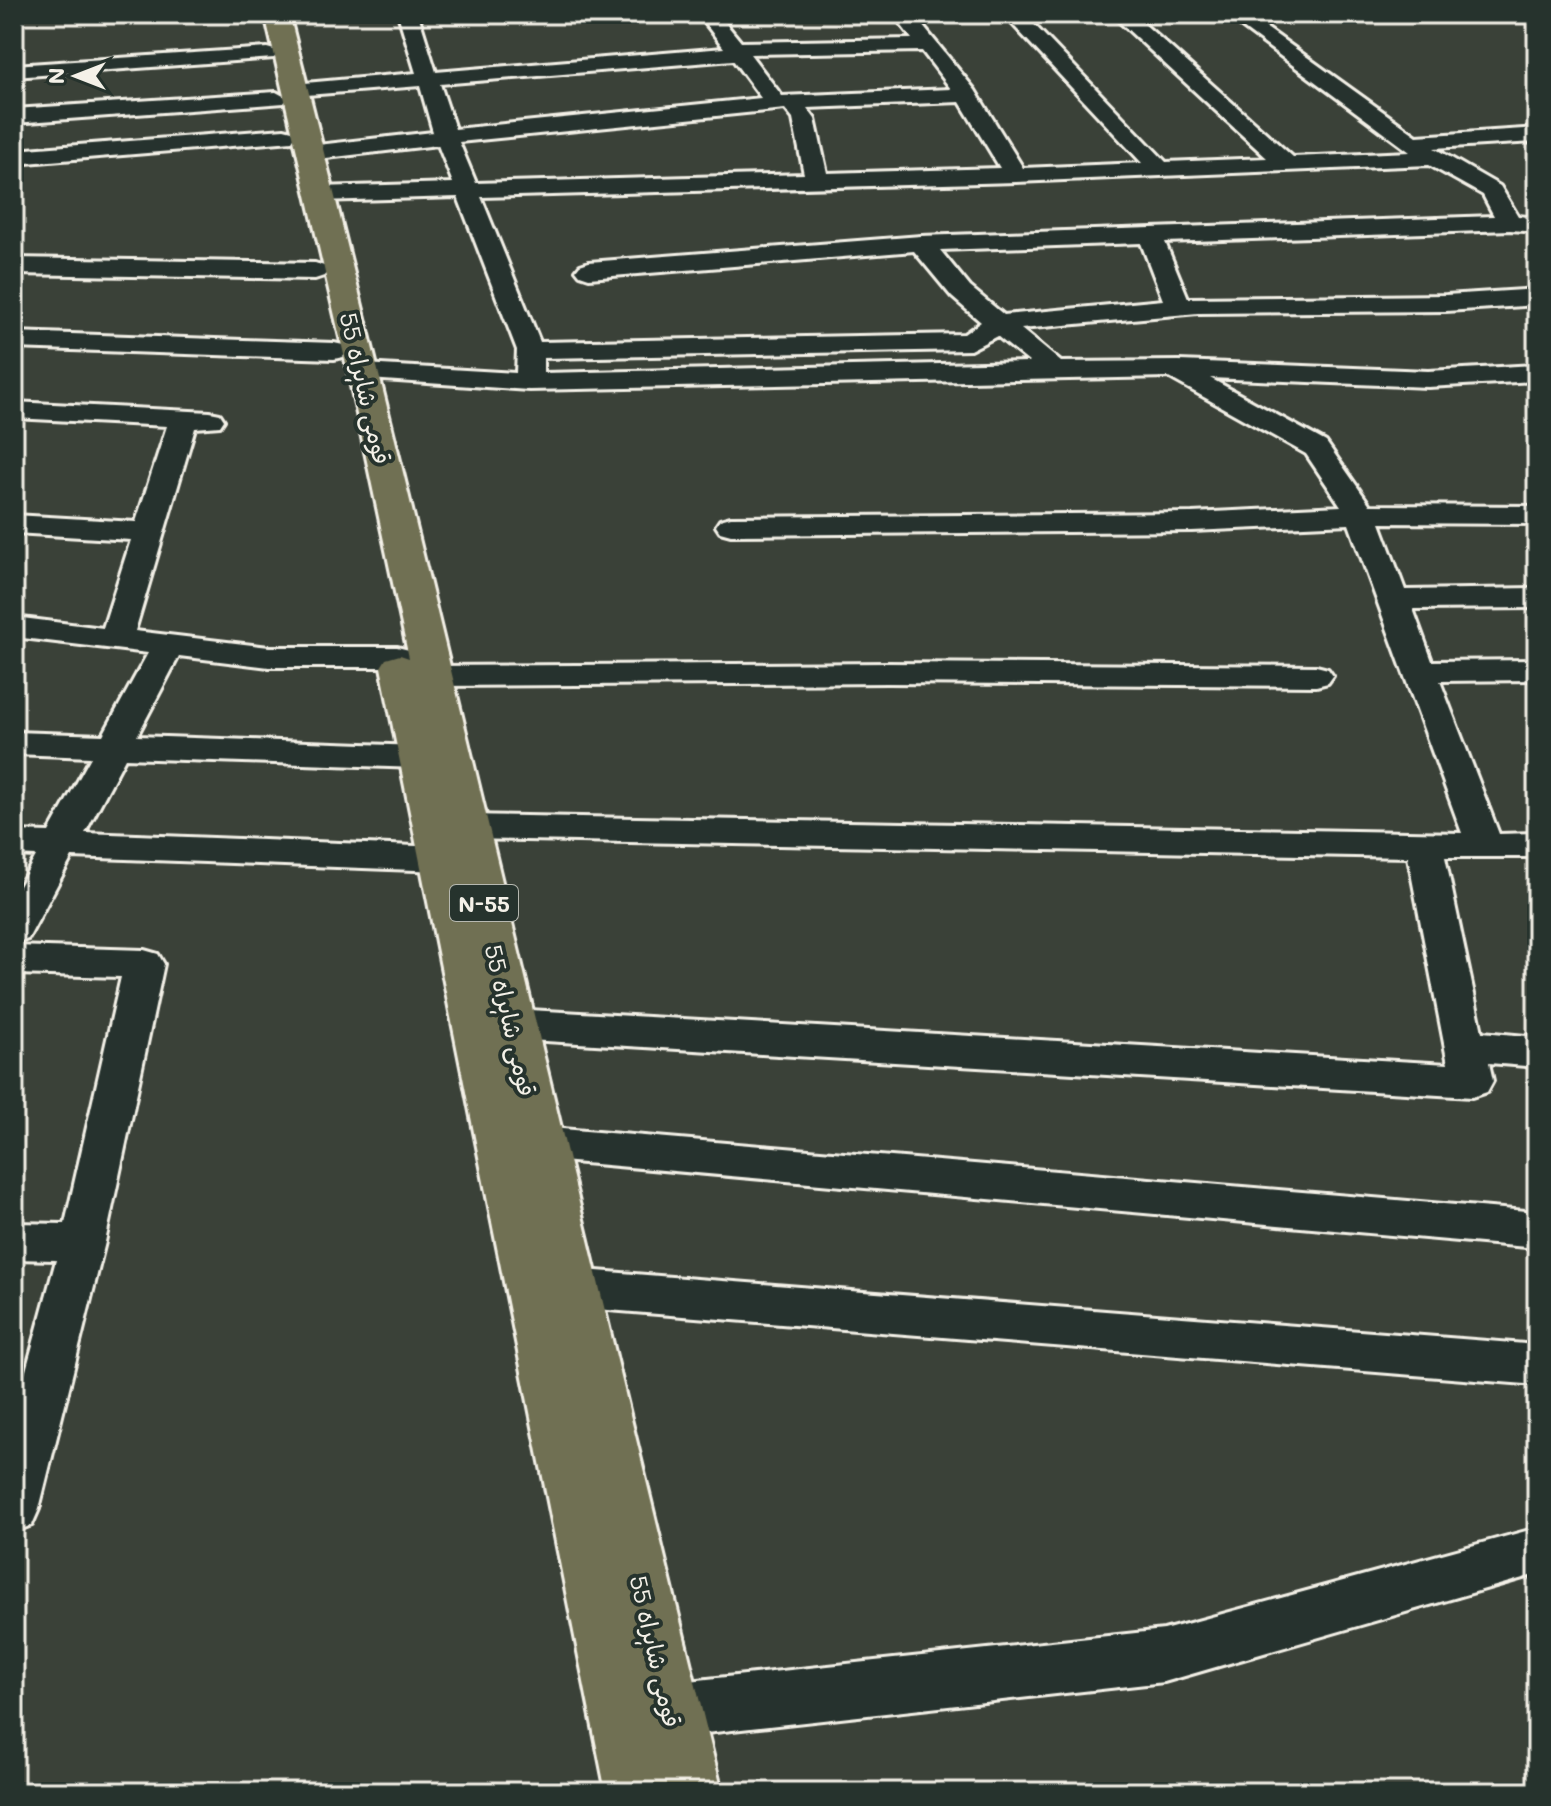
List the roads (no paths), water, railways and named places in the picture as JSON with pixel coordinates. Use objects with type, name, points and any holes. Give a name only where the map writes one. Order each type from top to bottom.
[{"type":"highway","name":"قومی شاہراہ 55","points":[[268,27],[302,160],[325,280],[349,362],[454,843],[552,1263],[690,1792]]},
{"type":"highway","name":"قومی شاہراہ 55","points":[[410,645],[418,757],[454,843],[512,1024],[539,1143],[552,1263],[638,1792]]},
{"type":"street","points":[[408,14],[446,137],[530,350],[529,382]]},
{"type":"street","points":[[708,14],[784,103],[804,119],[817,181]]},
{"type":"street","points":[[903,14],[967,95],[1016,175]]},
{"type":"street","points":[[1013,14],[1160,169]]},
{"type":"street","points":[[1121,14],[1287,164]]},
{"type":"street","points":[[1234,14],[1411,143],[1492,191],[1505,214],[1537,225]]},
{"type":"street","points":[[14,71],[268,27]]},
{"type":"street","points":[[302,160],[429,79],[737,50],[927,45]]},
{"type":"street","points":[[14,157],[302,160],[446,137],[784,103],[967,95]]},
{"type":"street","points":[[14,116],[302,160],[466,192],[1433,158]]},
{"type":"street","points":[[1411,143],[1537,135]]},
{"type":"street","points":[[589,270],[921,243],[1150,235],[1505,214],[1537,201]]},
{"type":"street","points":[[1150,235],[1179,307]]},
{"type":"street","points":[[921,243],[961,292],[1054,370]]},
{"type":"street","points":[[14,266],[325,280]]},
{"type":"street","points":[[530,350],[970,342],[998,323],[1179,307],[1446,303],[1537,297]]},
{"type":"street","points":[[14,340],[349,362],[529,382],[1173,369],[1428,379],[1535,377]]},
{"type":"street","points":[[1173,369],[1316,448],[1361,514],[1485,846]]},
{"type":"street","points":[[14,410],[196,419],[147,532],[116,639]]},
{"type":"street","points":[[731,526],[1192,522],[1361,514],[1537,515]]},
{"type":"street","points":[[14,524],[147,532]]},
{"type":"street","points":[[1394,600],[1537,598]]},
{"type":"street","points":[[14,627],[269,657],[410,645],[904,673],[1316,676]]},
{"type":"street","points":[[14,930],[169,645]]},
{"type":"street","points":[[1420,671],[1537,670]]},
{"type":"street","points":[[14,743],[418,757]]},
{"type":"street","points":[[14,843],[1537,845]]},
{"type":"street","points":[[512,1024],[1472,1081],[1424,845]]},
{"type":"street","points":[[14,960],[144,964],[83,1242],[14,1509]]},
{"type":"street","points":[[1465,1046],[1537,1052]]},
{"type":"street","points":[[539,1143],[1537,1230]]},
{"type":"street","points":[[14,1241],[83,1242]]},
{"type":"street","points":[[552,1263],[1537,1365]]},
{"type":"street","points":[[670,1710],[1164,1656],[1537,1551]]}]
